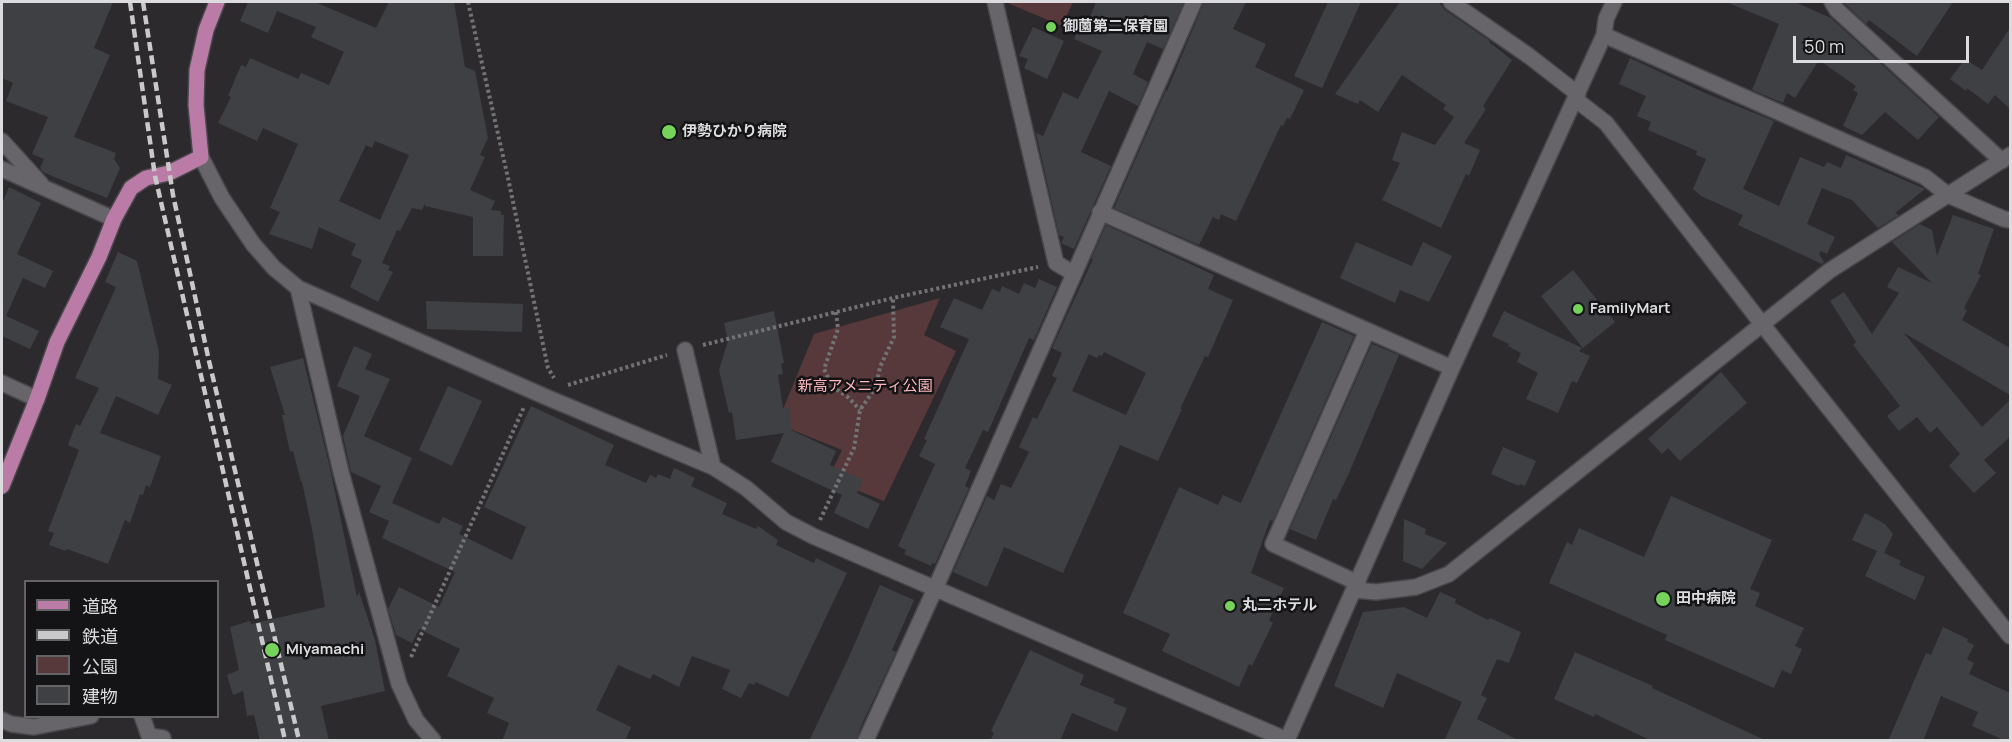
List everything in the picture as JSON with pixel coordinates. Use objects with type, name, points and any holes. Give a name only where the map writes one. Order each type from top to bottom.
[{"type":"main road","points":[[2,486],[57,342],[99,256],[114,219],[131,188],[146,178],[169,172],[201,157],[196,105],[197,70],[206,30],[217,2]]},
{"type":"street","points":[[996,2],[1056,263],[1073,273]]},
{"type":"street","points":[[866,741],[1194,2]]},
{"type":"street","points":[[201,157],[222,198],[253,244],[274,268],[298,288],[546,397],[714,467],[747,488],[786,522],[813,536],[1287,740],[1452,368],[1604,35],[1606,19],[1614,2]]},
{"type":"street","points":[[1367,331],[1273,544],[1357,586],[1376,592],[1416,587],[1449,574],[1829,271],[2006,158],[1837,10],[1832,2]]},
{"type":"street","points":[[1456,3],[1529,56],[1606,123],[1762,324],[2010,636]]},
{"type":"street","points":[[1604,35],[1925,177],[1948,195],[2010,220]]},
{"type":"street","points":[[2,141],[45,189]]},
{"type":"street","points":[[2,169],[114,219]]},
{"type":"street","points":[[1100,212],[1452,368]]},
{"type":"street","points":[[298,288],[341,471],[399,684],[416,720],[433,741]]},
{"type":"street","points":[[685,350],[714,467]]},
{"type":"street","points":[[2,383],[37,399]]},
{"type":"street","points":[[2,720],[11,724],[34,727],[85,718]]},
{"type":"street","points":[[142,718],[153,739]]},
{"type":"path","points":[[468,2],[548,368],[554,379],[565,386],[685,350],[836,312],[1056,263]]},
{"type":"path","points":[[813,536],[854,448],[860,410],[876,387],[880,367],[894,337],[893,298]]},
{"type":"path","points":[[836,312],[838,329],[824,369],[832,386],[849,398],[860,410]]},
{"type":"path","points":[[546,397],[554,379]]},
{"type":"path","points":[[399,684],[532,390]]},
{"type":"green space","points":[[1010,2],[1073,2],[1062,26],[1010,4]]},
{"type":"green space","name":"新高アメニティ公園","points":[[940,298],[924,335],[956,351],[884,501],[828,479],[842,450],[785,427],[781,414],[814,334]]},
{"type":"building","points":[[2,2],[113,2],[94,48],[110,55],[74,137],[116,153],[114,159],[120,168],[107,198],[43,172],[40,168],[44,159],[32,154],[48,117],[6,101],[13,83],[2,78]]},
{"type":"building","points":[[248,2],[315,2],[376,28],[389,2],[454,2],[465,67],[475,71],[488,138],[480,155],[485,157],[470,190],[495,201],[491,210],[501,211],[501,215],[504,215],[503,256],[473,256],[473,217],[425,206],[425,203],[422,210],[412,208],[400,231],[397,230],[382,263],[390,266],[388,270],[393,272],[378,302],[350,287],[362,260],[351,255],[356,244],[319,227],[312,249],[269,234],[280,212],[270,208],[298,144],[263,128],[257,141],[218,123],[231,97],[228,96],[241,65],[246,67],[250,58],[298,79],[301,73],[329,85],[344,52],[311,37],[316,27],[277,11],[268,33],[240,21]],"holes":[[[375,141],[409,155],[380,220],[339,201],[366,145],[372,148]]]},
{"type":"building","points":[[1096,2],[1184,2],[1163,49],[1147,42],[1133,74],[1148,82],[1138,106],[1109,91],[1081,152],[1111,166],[1074,249],[1061,243],[1064,237],[1059,235],[1036,133],[1043,136],[1063,92],[1078,99],[1102,51],[1074,39],[1082,20],[1088,22]]},
{"type":"building","points":[[1204,2],[1246,2],[1233,29],[1266,44],[1255,67],[1304,90],[1290,119],[1287,118],[1283,126],[1281,125],[1236,221],[1221,214],[1219,220],[1213,217],[1199,245],[1114,208]]},
{"type":"building","points":[[1328,2],[1361,2],[1322,88],[1294,76]]},
{"type":"building","points":[[1400,2],[1439,2],[1445,10],[1490,41],[1512,60],[1483,106],[1486,109],[1464,143],[1480,150],[1441,228],[1382,200],[1400,163],[1392,160],[1402,132],[1435,145],[1454,117],[1443,109],[1446,105],[1402,75],[1378,112],[1360,100],[1358,104],[1335,94]]},
{"type":"building","points":[[1726,2],[1795,2],[1831,18],[1939,117],[1918,140],[1885,112],[1862,135],[1843,126],[1858,93],[1853,90],[1856,86],[1819,60],[1795,98],[1787,93],[1783,103],[1752,90],[1779,24]]},
{"type":"building","points":[[1843,2],[1953,2],[1917,56],[1869,20],[1866,24]]},
{"type":"building","points":[[1033,27],[1064,41],[1047,79],[1024,68],[1028,59],[1019,56]]},
{"type":"building","points":[[2010,28],[2010,109],[1995,95],[1988,104],[1967,88],[1966,91],[1950,79],[1965,59],[1982,70]]},
{"type":"building","points":[[1630,58],[1705,93],[1774,121],[1743,189],[1779,206],[1800,157],[1824,167],[1827,162],[1841,168],[1846,155],[1925,189],[1895,213],[1899,215],[1878,228],[1852,200],[1822,188],[1807,224],[1835,237],[1827,254],[1821,251],[1819,254],[1824,262],[1822,264],[1738,225],[1743,215],[1701,196],[1693,189],[1706,159],[1696,155],[1697,151],[1648,130],[1651,122],[1637,116],[1646,96],[1619,84]]},
{"type":"building","points":[[9,187],[41,203],[17,254],[53,271],[45,288],[23,278],[6,316],[39,331],[30,349],[2,336],[2,204]]},
{"type":"building","points":[[1953,215],[1994,229],[1978,274],[1981,275],[1964,308],[1967,311],[1962,320],[2010,348],[2010,395],[1904,333],[1982,427],[2010,400],[2010,437],[1984,460],[1996,473],[1974,493],[1949,466],[1960,454],[1937,427],[1930,433],[1917,417],[1899,431],[1887,416],[1900,406],[1853,345],[1856,342],[1830,301],[1844,292],[1872,334],[1899,293],[1887,287],[1898,267],[1932,283],[1892,242],[1920,224],[1932,230],[1937,256]]},
{"type":"building","points":[[1106,225],[1214,275],[1208,289],[1233,300],[1208,357],[1205,356],[1180,409],[1182,409],[1158,461],[1120,445],[1063,573],[1004,547],[987,587],[953,572],[987,496],[994,500],[1001,484],[1011,488],[1029,452],[1019,447],[1033,417],[1037,419],[1057,378],[1052,376],[1062,353],[1052,348],[1093,259],[1091,259]],"holes":[[[1104,352],[1146,373],[1126,415],[1072,391],[1089,354],[1097,358]]]},
{"type":"building","points":[[1356,242],[1412,266],[1423,242],[1452,256],[1429,302],[1400,290],[1395,303],[1340,278]]},
{"type":"building","points":[[118,252],[137,261],[159,352],[158,379],[172,385],[158,415],[116,396],[100,433],[161,456],[150,487],[146,485],[143,495],[140,494],[130,523],[125,520],[108,564],[49,545],[54,533],[48,531],[79,450],[68,445],[76,424],[80,426],[99,388],[75,378],[116,287],[105,282]]},
{"type":"building","name":"FamilyMart","points":[[1573,270],[1615,322],[1583,348],[1541,296]]},
{"type":"building","points":[[1039,279],[1057,287],[1034,340],[1029,338],[988,432],[983,430],[965,468],[971,471],[965,486],[969,488],[935,564],[932,563],[931,566],[904,554],[906,550],[898,546],[935,464],[919,456],[927,440],[924,439],[969,339],[940,327],[954,298],[982,310],[992,289],[1000,292],[1002,286],[1019,294],[1024,283],[1035,288]]},
{"type":"building","points":[[426,301],[523,304],[522,332],[427,329]]},
{"type":"building","points":[[774,311],[784,363],[781,364],[783,374],[778,375],[783,408],[790,407],[791,430],[836,451],[830,465],[863,480],[857,493],[880,504],[868,529],[834,513],[842,495],[771,462],[784,433],[736,440],[732,412],[729,413],[719,370],[728,341],[724,323]]},
{"type":"building","points":[[1504,311],[1582,348],[1579,351],[1590,356],[1577,383],[1572,381],[1558,413],[1526,399],[1538,373],[1517,362],[1521,353],[1492,336]]},
{"type":"building","points":[[1322,322],[1354,336],[1273,521],[1270,520],[1251,573],[1284,588],[1269,620],[1273,623],[1252,666],[1249,664],[1239,687],[1162,651],[1170,634],[1123,613],[1179,487],[1218,505],[1223,495],[1241,503]]},
{"type":"building","points":[[1372,344],[1399,355],[1349,473],[1336,500],[1333,499],[1316,540],[1290,529]]},
{"type":"building","points":[[354,346],[372,354],[365,369],[390,379],[364,436],[412,458],[392,503],[439,524],[443,517],[463,526],[459,534],[512,560],[526,527],[484,507],[531,406],[614,445],[605,465],[646,483],[650,475],[656,478],[658,474],[670,479],[674,468],[695,478],[691,486],[727,503],[722,514],[756,529],[758,526],[778,540],[776,545],[814,563],[816,558],[847,573],[788,697],[756,682],[754,685],[749,683],[741,698],[722,689],[730,670],[692,656],[679,687],[653,674],[650,679],[618,665],[596,710],[631,727],[625,741],[502,741],[509,723],[487,713],[494,698],[447,676],[460,649],[419,629],[412,643],[396,635],[388,609],[399,587],[439,607],[455,572],[382,538],[389,521],[369,512],[381,486],[351,472],[343,436],[360,396],[337,386]]},
{"type":"building","points":[[303,358],[330,468],[357,597],[359,592],[375,640],[385,691],[321,706],[329,741],[260,741],[254,715],[247,716],[243,691],[233,695],[227,675],[239,670],[230,627],[325,607],[302,482],[293,451],[290,452],[282,415],[285,415],[270,367]]},
{"type":"building","points":[[1721,372],[1747,403],[1680,461],[1668,448],[1662,454],[1648,439]]},
{"type":"building","points":[[448,386],[482,401],[452,466],[419,450]]},
{"type":"building","points":[[1503,447],[1536,461],[1525,486],[1520,484],[1519,486],[1491,474]]},
{"type":"building","points":[[1671,496],[1772,540],[1750,589],[1760,593],[1755,606],[1804,628],[1795,646],[1802,649],[1791,674],[1782,670],[1774,688],[1665,640],[1667,635],[1549,583],[1567,542],[1572,545],[1579,528],[1644,557]]},
{"type":"building","points":[[1865,513],[1885,524],[1893,534],[1884,553],[1901,561],[1899,565],[1925,577],[1915,600],[1865,576],[1877,551],[1852,540]]},
{"type":"building","points":[[1404,519],[1426,529],[1425,534],[1447,543],[1422,569],[1403,561]]},
{"type":"building","points":[[880,585],[914,600],[892,650],[896,652],[856,741],[809,741],[848,659]]},
{"type":"building","points":[[1440,592],[1456,599],[1455,603],[1488,620],[1490,618],[1521,632],[1509,663],[1497,659],[1481,695],[1487,698],[1477,719],[1520,741],[1444,741],[1462,702],[1397,673],[1383,708],[1334,686],[1363,612],[1404,607],[1427,618]]},
{"type":"building","points":[[1943,627],[1968,639],[1967,642],[1974,645],[1967,659],[1974,663],[1969,674],[2010,693],[2010,741],[1972,726],[1978,712],[1941,696],[1923,741],[1888,741],[1926,653],[1931,655]]},
{"type":"building","points":[[1030,650],[1084,675],[1080,685],[1115,699],[1113,703],[1127,708],[1117,732],[1072,713],[1060,741],[990,741],[994,733],[991,731]]},
{"type":"building","points":[[1575,652],[1653,686],[1652,688],[1767,741],[1652,741],[1595,714],[1594,717],[1554,699]]},
{"type":"railway","points":[[130,2],[155,176],[285,740]]},
{"type":"railway","points":[[143,2],[173,195],[209,361],[299,740]]},
{"type":"place","name":"御薗第二保育園","points":[[1051,27]]},
{"type":"place","name":"伊勢ひかり病院","points":[[669,132]]},
{"type":"place","name":"FamilyMart","points":[[1578,309]]},
{"type":"place","name":"田中病院","points":[[1663,599]]},
{"type":"place","name":"丸二ホテル","points":[[1230,606]]},
{"type":"place","name":"Miyamachi","points":[[272,650]]}]
